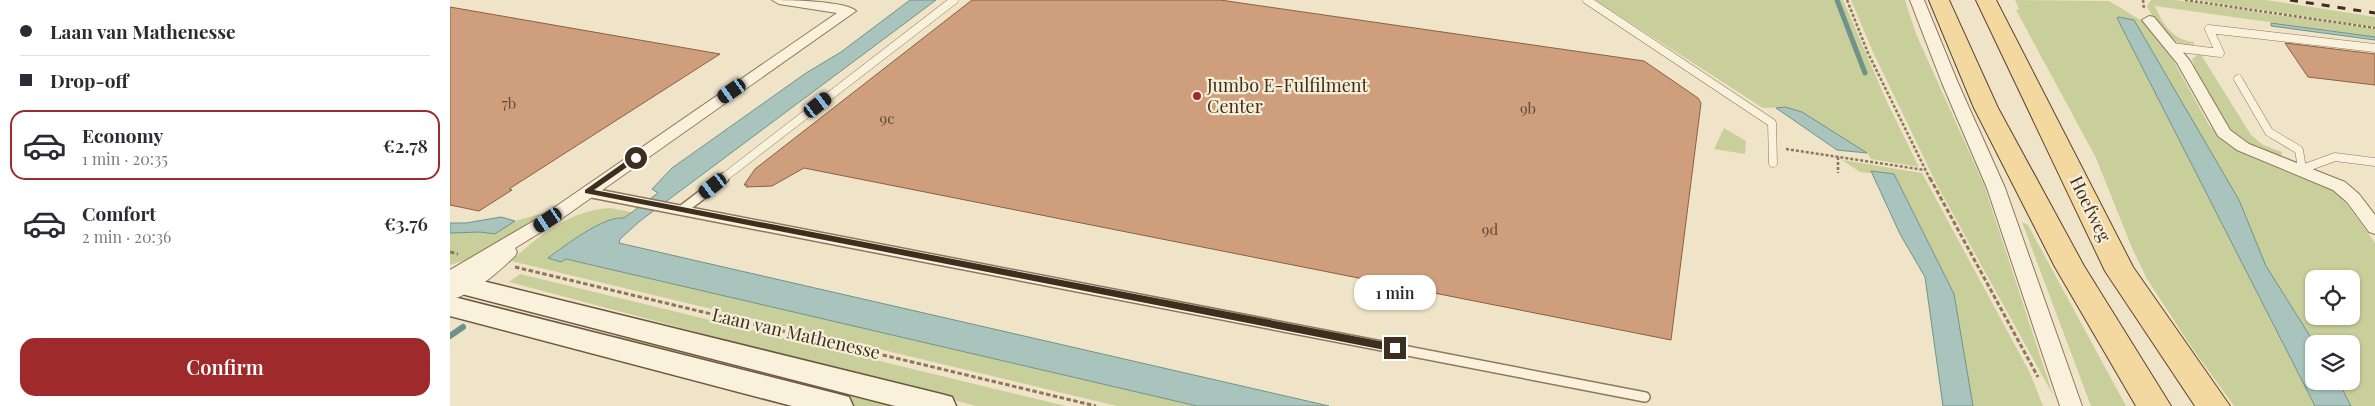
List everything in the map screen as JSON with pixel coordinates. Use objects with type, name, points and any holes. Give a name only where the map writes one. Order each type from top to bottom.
[{"type":"main road","points":[[1939,0],[1986,108],[2066,259],[2154,406]]},
{"type":"main road","name":"Hoefweg","points":[[1986,1],[2120,271],[2142,306],[2213,406]]},
{"type":"street","points":[[453,289],[522,237],[849,11],[779,0]]},
{"type":"street","points":[[1917,0],[1950,83],[2003,205],[2072,406]]},
{"type":"street","points":[[2149,20],[2183,61],[2224,133],[2243,147],[2302,169],[2339,186],[2353,198],[2375,228]]},
{"type":"street","points":[[453,289],[838,406]]},
{"type":"street","name":"Laan van Mathenesse","points":[[453,289],[657,332],[941,406]]},
{"type":"lane","points":[[682,210],[954,0]]},
{"type":"lane","points":[[1587,0],[1772,123],[1773,163]]},
{"type":"lane","points":[[2171,47],[2220,53],[2209,28],[2375,48]]},
{"type":"lane","points":[[2238,79],[2269,132],[2299,150],[2302,169],[2334,157],[2375,162]]},
{"type":"lane","points":[[588,192],[1645,397]]},
{"type":"path","points":[[1847,0],[1868,53],[1926,170],[2040,383]]},
{"type":"path","points":[[2185,0],[2375,28]]},
{"type":"path","points":[[1774,147],[1926,170]]},
{"type":"path","points":[[1838,157],[1838,173]]},
{"type":"path","name":"Laan van Mathenesse","points":[[450,252],[1096,406]]},
{"type":"green space","points":[[1595,0],[1843,0],[1887,102],[1919,167],[1871,159],[1867,153],[1785,107],[1763,108]]},
{"type":"green space","points":[[1851,0],[1905,0],[1916,34],[1984,185],[2053,395],[1937,185],[1873,52]]},
{"type":"green space","points":[[2015,0],[2109,1],[2142,21],[2173,60],[2209,125],[2221,139],[2242,152],[2304,174],[2332,188],[2341,196],[2375,243],[2375,406],[2351,406],[2343,390],[2360,390],[2360,335],[2309,335],[2266,266],[2239,200],[2118,17],[2305,386],[2305,390],[2307,390],[2315,406],[2234,406],[2192,348],[2147,279],[2132,248],[2096,158],[2016,10],[2019,9]]},
{"type":"green space","points":[[2151,0],[2175,0],[2375,29],[2375,37],[2155,6],[2169,30],[2186,41],[2194,42],[2194,45],[2179,44],[2154,20],[2147,6]]},
{"type":"green space","points":[[2196,0],[2266,0],[2375,17],[2375,27]]},
{"type":"green space","points":[[2200,53],[2251,135],[2263,145],[2282,152],[2281,157],[2252,145],[2230,131],[2195,68],[2192,59]]},
{"type":"green space","points":[[1724,128],[1746,141],[1745,154],[1714,149]]},
{"type":"green space","points":[[1842,160],[1922,173],[2030,373],[2043,406],[1973,406],[1954,294],[1894,174],[1871,171],[1871,173],[1860,172]]},
{"type":"green space","points":[[611,208],[631,212],[624,218],[618,217],[602,223],[576,238],[561,262],[565,259],[1197,406],[1117,406],[511,261],[545,233],[569,219],[582,213]]},
{"type":"green space","points":[[554,210],[469,259],[450,265],[450,233],[480,232],[495,234],[515,221]]},
{"type":"green space","points":[[2022,222],[2028,225],[2126,406],[2091,406]]},
{"type":"green space","points":[[520,274],[1066,406],[976,406],[509,282]]},
{"type":"green space","points":[[489,306],[612,336],[657,338],[919,406],[855,406],[482,311]]},
{"type":"water","points":[[910,0],[936,0],[640,221],[620,239],[619,243],[1329,406],[1197,406],[566,259],[561,262],[548,258],[596,226],[616,218],[624,218],[658,193],[652,189],[672,168],[806,73],[841,52]]},
{"type":"water","points":[[2117,18],[2134,20],[2239,200],[2266,266],[2309,335],[2305,335],[2305,386]]},
{"type":"water","points":[[2271,23],[2375,37],[2375,40],[2271,26]]},
{"type":"water","points":[[1785,107],[1802,112],[1867,153],[1837,150],[1776,108]]},
{"type":"water","points":[[1871,171],[1894,174],[1954,294],[1973,406],[1943,406],[1925,277],[1900,234]]},
{"type":"water","points":[[501,217],[515,221],[495,234],[480,232],[450,233],[450,223],[466,223]]},
{"type":"water","points":[[2307,390],[2343,390],[2351,406],[2315,406]]},
{"type":"building","points":[[972,0],[1220,0],[1644,61],[1698,98],[1701,103],[1671,340],[804,168],[772,186],[746,187],[747,185],[744,185],[755,169]]},
{"type":"building","points":[[450,7],[720,54],[509,189],[512,190],[479,211],[450,205]]},
{"type":"building","points":[[2285,43],[2375,54],[2375,85],[2308,77]]},
{"type":"waterway","points":[[1837,0],[1865,73]]},
{"type":"waterway","points":[[450,336],[463,327]]},
{"type":"railway","points":[[2290,0],[2375,13]]},
{"type":"place","name":"Jumbo E-Fulfilment Center","points":[[1197,96]]},
{"type":"route","points":[[636,158],[588,192],[1395,348]]}]
